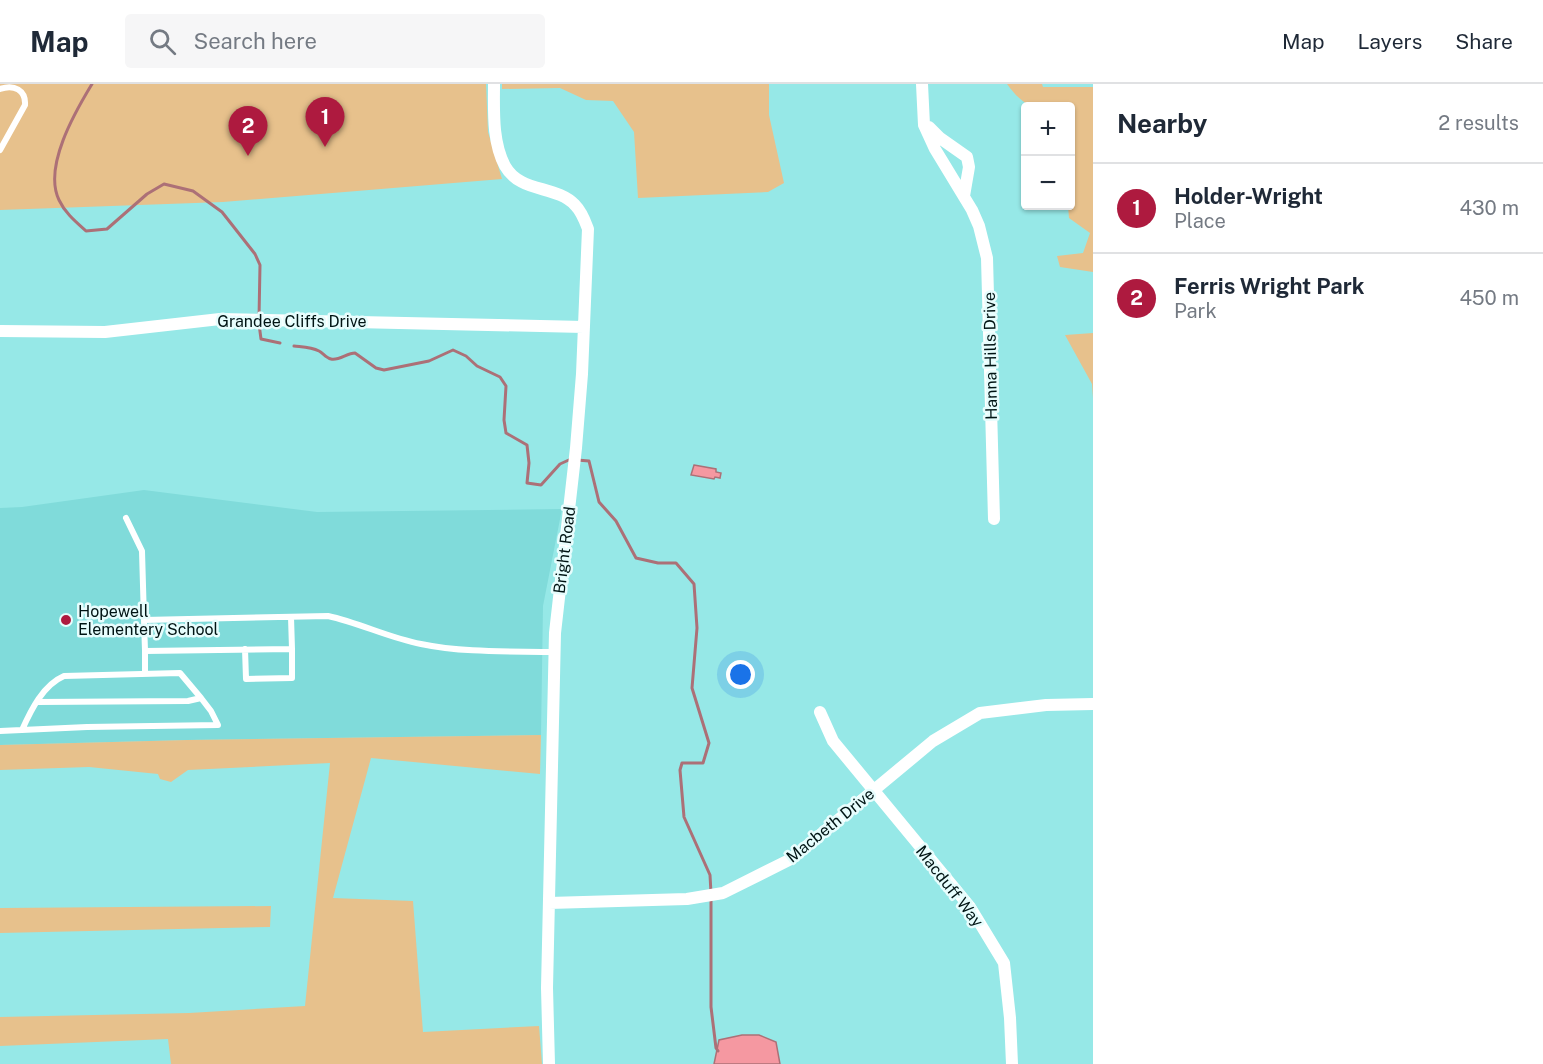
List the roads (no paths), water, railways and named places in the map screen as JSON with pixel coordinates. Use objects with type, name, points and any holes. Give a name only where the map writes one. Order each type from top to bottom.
[{"type":"street","name":"Bright Road","points":[[494,84],[498,148],[505,166],[514,177],[528,185],[562,195],[574,204],[582,214],[588,229],[574,474],[557,601],[554,652],[547,984],[549,1064]]},
{"type":"street","name":"Hanna Hills Drive","points":[[922,84],[924,123],[935,149],[979,226],[987,258],[994,519]]},
{"type":"street","points":[[924,123],[967,158],[969,167],[964,197]]},
{"type":"street","name":"Grandee Cliffs Drive","points":[[0,331],[105,332],[220,320],[584,327]]},
{"type":"street","name":"Macbeth Drive","points":[[549,903],[710,896],[723,893],[791,859],[933,741],[980,713],[1046,705],[1093,704]]},
{"type":"street","name":"Macduff Way","points":[[820,712],[833,741],[970,907],[1004,963],[1012,1064]]},
{"type":"lane","points":[[0,89],[5,85],[15,86],[22,90],[26,97],[25,105],[0,150]]},
{"type":"lane","points":[[126,518],[142,552],[145,675]]},
{"type":"lane","points":[[144,620],[328,616],[352,621],[396,639],[423,645],[554,652]]},
{"type":"lane","points":[[245,649],[246,679],[292,678],[291,617]]},
{"type":"lane","points":[[145,651],[292,649]]},
{"type":"lane","points":[[0,731],[218,725],[211,711],[180,673],[64,676],[54,680],[37,702],[22,730]]},
{"type":"lane","points":[[37,702],[188,701],[201,698]]},
{"type":"waterway","points":[[92,84],[77,109],[58,156],[55,187],[64,209],[86,231],[107,229],[147,194],[164,184],[193,191],[222,212],[255,254],[260,265],[259,318]]},
{"type":"waterway","points":[[259,324],[261,339],[280,343]]},
{"type":"waterway","points":[[294,346],[316,350],[331,359],[355,353],[376,368],[384,370],[429,361],[453,350],[466,356],[477,366],[500,377],[506,386],[504,420],[506,433],[527,445],[529,463],[527,483],[541,485],[560,464],[571,459]]},
{"type":"waterway","points":[[577,460],[589,461],[599,502],[616,521],[636,558],[658,563],[676,563],[694,584],[697,628],[692,688],[709,743],[703,763],[682,763],[680,770],[684,817],[710,875],[711,893]]},
{"type":"waterway","points":[[711,899],[711,1007],[718,1051]]},
{"type":"place","name":"Holder-Wright","points":[[325,147]]},
{"type":"place","name":"Ferris Wright Park","points":[[248,156]]},
{"type":"place","name":"Hopewell Elementery School","points":[[66,620]]}]
